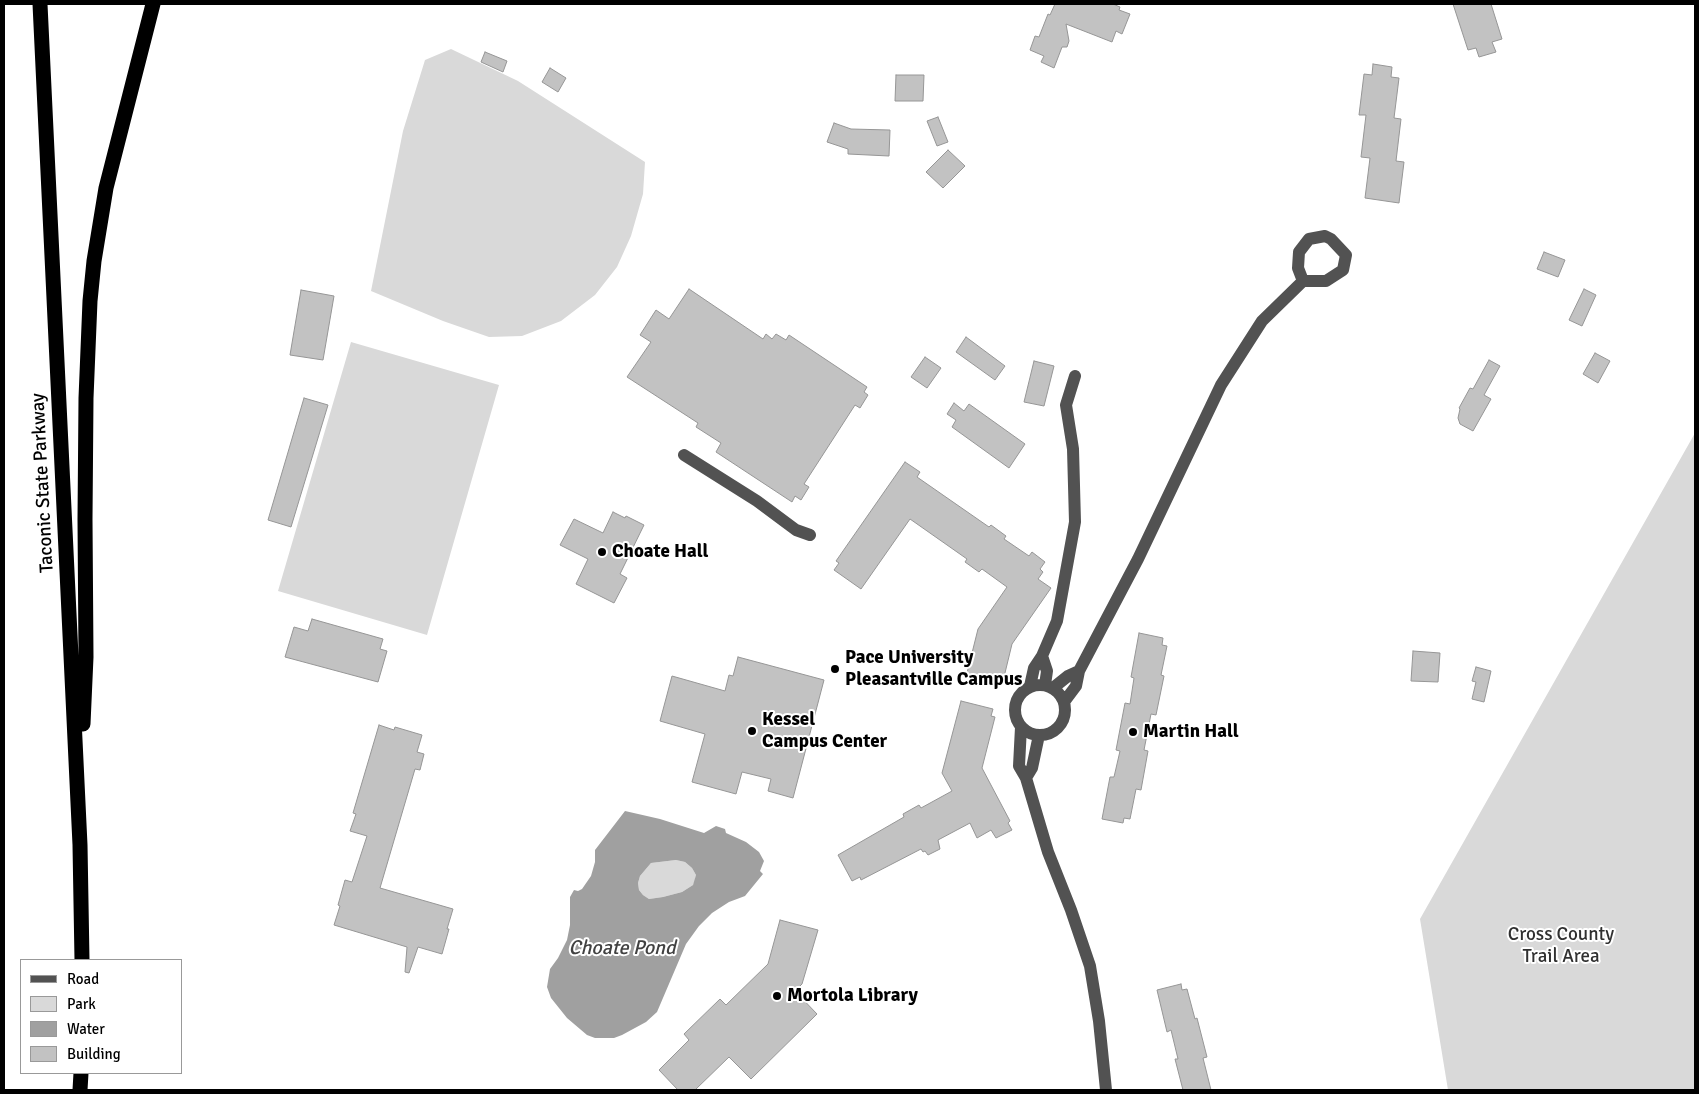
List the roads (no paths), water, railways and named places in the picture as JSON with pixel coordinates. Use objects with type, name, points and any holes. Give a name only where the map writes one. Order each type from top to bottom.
[{"type":"highway","name":"Taconic State Parkway","points":[[40,4],[78,793],[82,959]]},
{"type":"highway","points":[[78,793],[86,657],[86,407],[90,301],[94,261],[106,188],[153,4]]},
{"type":"highway","points":[[80,1074],[80,1090]]},
{"type":"street","points":[[1064,702],[1076,686],[1079,671],[1138,559],[1221,385],[1262,322],[1304,281]]},
{"type":"street","points":[[1030,686],[1049,687],[1060,694],[1064,702],[1064,718],[1054,731],[1047,734],[1032,734],[1021,727],[1014,714],[1014,707],[1020,694],[1030,686],[1034,668],[1042,656],[1056,621],[1075,522],[1073,449],[1066,405],[1075,376]]},
{"type":"street","points":[[684,455],[757,501],[796,530],[810,535]]},
{"type":"street","points":[[1042,656],[1047,671],[1049,687]]},
{"type":"street","points":[[1049,687],[1079,671]]},
{"type":"street","points":[[1021,727],[1019,766],[1026,778],[1048,852],[1071,910],[1090,966],[1099,1021],[1106,1090]]},
{"type":"street","points":[[1026,778],[1032,768],[1039,735]]},
{"type":"water","name":"Choate Pond","points":[[625,811],[660,819],[704,833],[716,826],[725,829],[726,833],[746,842],[759,852],[764,861],[760,871],[763,874],[745,896],[729,902],[712,913],[699,926],[686,944],[657,1012],[646,1022],[614,1038],[595,1038],[587,1035],[567,1018],[551,998],[547,987],[550,969],[567,940],[570,925],[570,897],[574,890],[582,889],[591,876],[595,862],[595,850]],"holes":[[[676,860],[685,862],[696,875],[693,885],[682,892],[649,899],[639,890],[640,876],[651,863]]]},
{"type":"place","name":"Choate Hall","points":[[602,552]]},
{"type":"place","name":"Pace University Pleasantville Campus","points":[[835,669]]},
{"type":"place","name":"Kessel Campus Center","points":[[752,731]]},
{"type":"place","name":"Martin Hall","points":[[1133,732]]},
{"type":"place","name":"Mortola Library","points":[[777,996]]},
{"type":"park label","name":"Cross County Trail Area","points":[[1561,946]]}]
